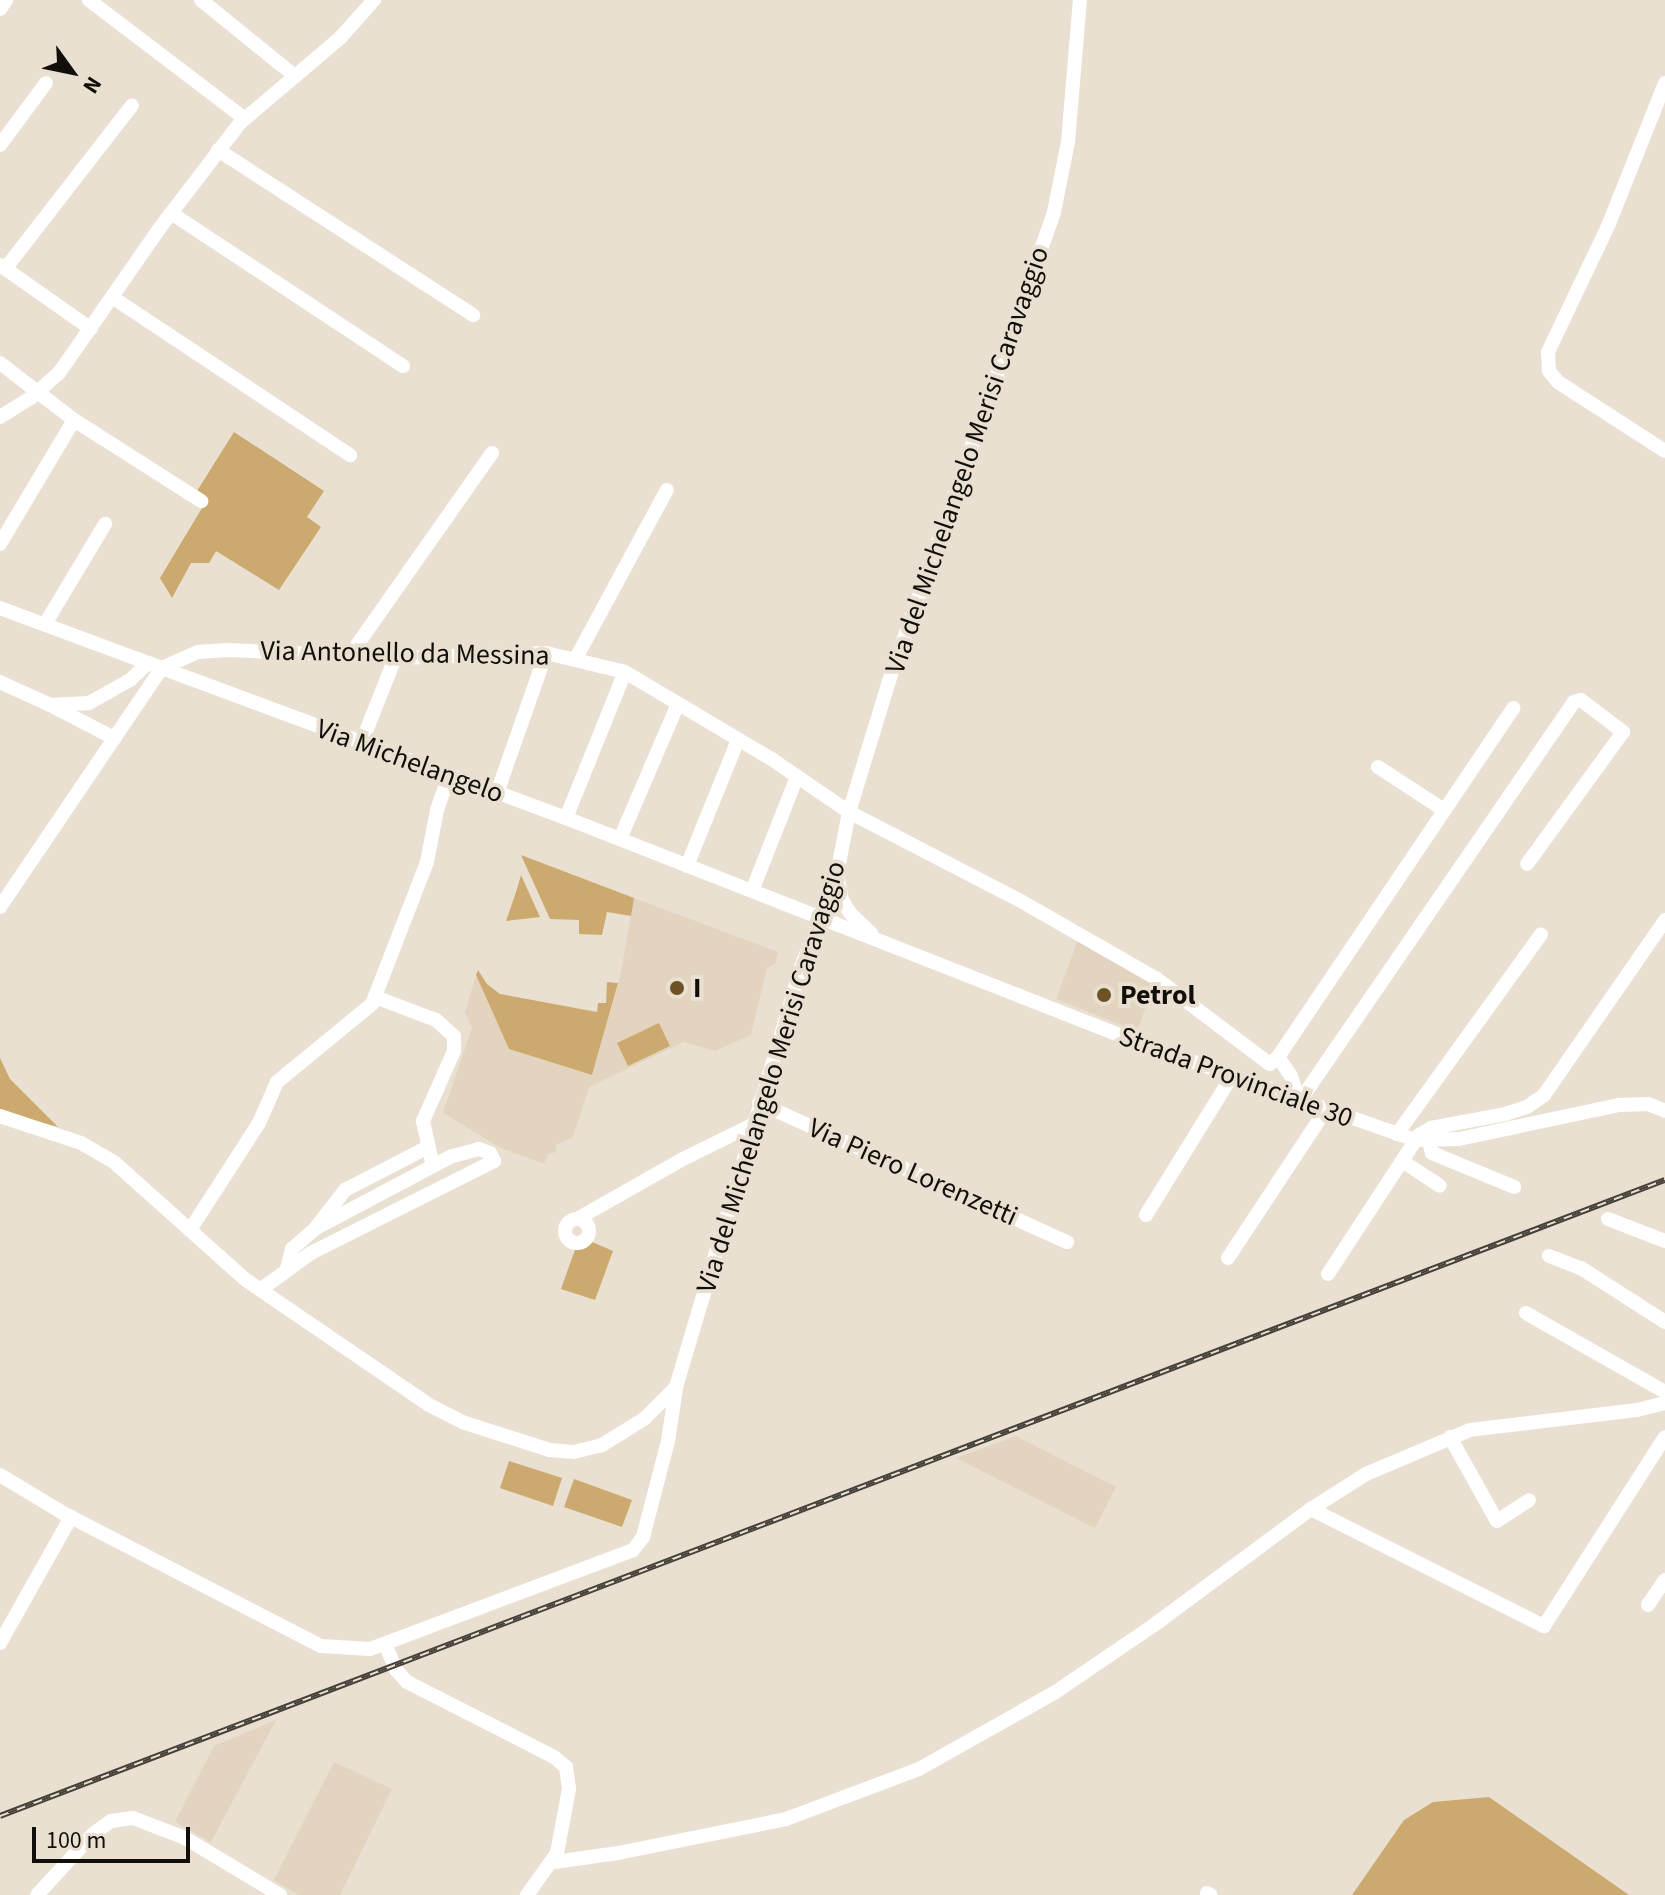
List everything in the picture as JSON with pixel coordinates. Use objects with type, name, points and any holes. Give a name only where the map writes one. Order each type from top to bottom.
[{"type":"street","points":[[0,9],[6,0]]},
{"type":"street","points":[[89,0],[245,119]]},
{"type":"street","points":[[201,0],[295,76]]},
{"type":"street","points":[[0,417],[38,392],[59,373],[171,213],[245,119],[341,37],[374,0]]},
{"type":"street","name":"Via del Michelangelo Merisi Caravaggio","points":[[0,1116],[81,1143],[115,1163],[260,1290],[384,1367],[429,1405],[462,1422],[550,1450],[574,1452],[602,1445],[644,1419],[676,1387],[752,1125],[819,918],[837,874],[849,812],[894,666],[1054,212],[1068,142],[1080,0]]},
{"type":"street","points":[[0,145],[46,83]]},
{"type":"street","points":[[1665,83],[1609,224],[1548,352],[1549,371],[1558,382],[1665,451]]},
{"type":"street","points":[[91,329],[3,267],[132,105]]},
{"type":"street","points":[[218,150],[473,315]]},
{"type":"street","points":[[171,213],[403,366]]},
{"type":"street","points":[[112,297],[350,455]]},
{"type":"street","points":[[0,363],[74,420],[201,501]]},
{"type":"street","points":[[0,544],[74,420]]},
{"type":"street","points":[[350,655],[492,453]]},
{"type":"street","points":[[576,658],[667,490]]},
{"type":"street","points":[[45,624],[105,524]]},
{"type":"street","name":"Via Michelangelo","points":[[0,608],[566,818],[819,918]]},
{"type":"street","name":"Via Antonello da Messina","points":[[50,705],[89,703],[155,665],[198,652],[395,658],[546,653],[625,672],[849,812],[1019,900],[1157,979],[1270,1064],[1278,1057]]},
{"type":"street","points":[[497,793],[546,653]]},
{"type":"street","points":[[361,744],[395,658]]},
{"type":"street","points":[[0,907],[114,738],[155,665]]},
{"type":"street","points":[[566,818],[625,672]]},
{"type":"street","points":[[0,682],[114,738]]},
{"type":"street","points":[[1299,1102],[1574,702],[1581,700],[1623,732],[1527,864]]},
{"type":"street","points":[[620,839],[677,706]]},
{"type":"street","points":[[1299,1102],[1291,1076],[1278,1057],[1308,1018],[1513,708]]},
{"type":"street","points":[[687,866],[738,740]]},
{"type":"street","points":[[1378,767],[1444,810]]},
{"type":"street","points":[[190,1230],[259,1123],[277,1082],[372,1004],[427,862],[437,810],[449,775]]},
{"type":"street","points":[[752,891],[797,777]]},
{"type":"street","points":[[837,874],[842,900],[850,913],[878,939]]},
{"type":"street","name":"Strada Provinciale 30","points":[[819,918],[1299,1102],[1422,1141],[1459,1139],[1619,1105],[1648,1104],[1665,1111]]},
{"type":"street","points":[[1328,1274],[1402,1161],[1431,1128],[1487,1120],[1527,1107],[1544,1095],[1665,920]]},
{"type":"street","points":[[1397,1134],[1541,934]]},
{"type":"street","points":[[375,997],[436,1020],[454,1036],[454,1051],[423,1121],[433,1166]]},
{"type":"street","points":[[1146,1215],[1232,1076]]},
{"type":"street","name":"Via Piero Lorenzetti","points":[[759,1103],[1067,1242]]},
{"type":"street","points":[[1228,1258],[1325,1111]]},
{"type":"street","points":[[577,1219],[683,1159],[752,1125]]},
{"type":"street","points":[[1422,1141],[1432,1153],[1514,1187]]},
{"type":"street","points":[[287,1269],[292,1249],[316,1228],[345,1190],[428,1147]]},
{"type":"street","points":[[260,1290],[311,1253],[494,1161],[490,1153],[467,1150],[316,1228]]},
{"type":"street","points":[[1402,1161],[1440,1186]]},
{"type":"street","points":[[1608,1219],[1665,1241]]},
{"type":"street","points":[[1549,1256],[1581,1268],[1665,1322]]},
{"type":"street","points":[[1526,1313],[1665,1392]]},
{"type":"street","points":[[0,1475],[71,1517],[321,1646],[353,1649],[386,1646],[633,1550],[643,1537],[668,1441],[676,1387]]},
{"type":"street","points":[[554,1862],[618,1853],[786,1819],[919,1769],[1054,1693],[1154,1625],[1311,1509],[1366,1474],[1470,1430],[1637,1410],[1665,1403]]},
{"type":"street","points":[[1450,1437],[1497,1521],[1529,1500]]},
{"type":"street","points":[[1311,1509],[1544,1626],[1665,1437]]},
{"type":"street","points":[[0,1643],[71,1517]]},
{"type":"street","points":[[1648,1605],[1665,1580]]},
{"type":"street","points":[[386,1646],[396,1670],[407,1682],[554,1757],[566,1767],[569,1789],[554,1862],[527,1895]]},
{"type":"street","points":[[37,1895],[93,1834],[111,1821],[133,1818],[185,1838],[280,1895]]},
{"type":"shaded area","points":[[234,432],[324,491],[307,517],[321,527],[279,590],[216,551],[209,563],[191,563],[172,598],[160,578],[208,498],[197,491]]},
{"type":"shaded area","points":[[521,855],[634,898],[631,916],[607,912],[602,935],[579,934],[579,920],[550,919]]},
{"type":"shaded area","points":[[521,875],[540,917],[506,921],[516,892]]},
{"type":"shaded area","points":[[634,898],[778,952],[775,964],[767,968],[751,1035],[715,1051],[684,1042],[589,1087],[573,1137],[556,1145],[556,1152],[548,1154],[544,1164],[501,1148],[443,1113],[472,1028],[465,1012],[476,975],[509,1049],[592,1075],[620,977]]},
{"type":"shaded area","points":[[1079,937],[1155,983],[1137,1031],[1056,999]]},
{"type":"shaded area","points":[[478,970],[487,984],[500,994],[597,1012],[598,1003],[606,1003],[607,982],[618,983],[592,1075],[509,1049],[476,975]]},
{"type":"shaded area","points":[[659,1023],[670,1046],[628,1066],[617,1043]]},
{"type":"shaded area","points":[[0,1058],[10,1079],[58,1127],[0,1111]]},
{"type":"shaded area","points":[[590,1241],[613,1251],[595,1300],[561,1289],[576,1247]]},
{"type":"shaded area","points":[[1016,1436],[1116,1487],[1095,1528],[956,1458]]},
{"type":"shaded area","points":[[509,1461],[562,1478],[553,1506],[500,1488]]},
{"type":"shaded area","points":[[574,1479],[632,1500],[622,1527],[564,1507]]},
{"type":"shaded area","points":[[276,1720],[211,1842],[175,1822],[214,1746]]},
{"type":"shaded area","points":[[334,1762],[392,1789],[340,1895],[298,1895],[274,1880]]},
{"type":"shaded area","points":[[1489,1797],[1629,1895],[1352,1895],[1404,1820],[1433,1802]]},
{"type":"railway","points":[[0,1816],[1665,1180]]},
{"type":"place","name":"I","points":[[677,988]]},
{"type":"place","name":"Petrol","points":[[1104,995]]}]
